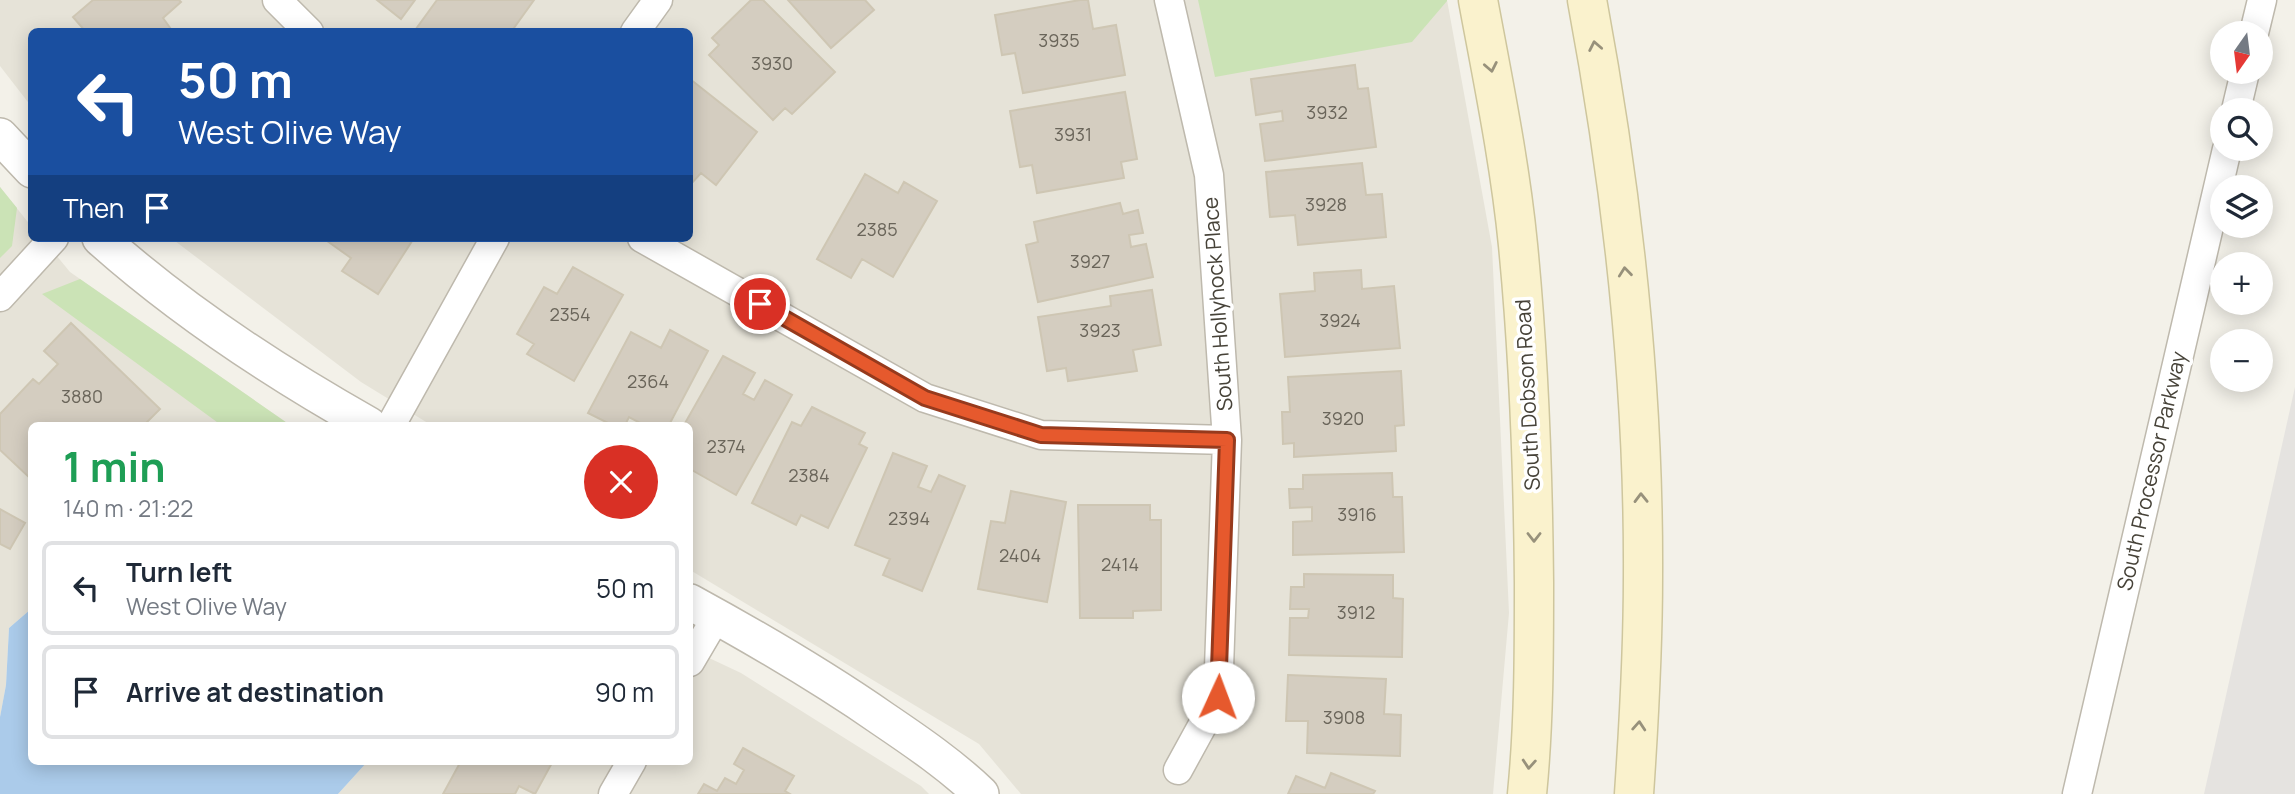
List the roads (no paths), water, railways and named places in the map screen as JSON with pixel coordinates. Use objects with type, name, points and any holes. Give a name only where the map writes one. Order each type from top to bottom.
[{"type":"main road","name":"South Dobson Road","points":[[1478,0],[1498,107],[1518,243],[1528,367],[1534,494],[1534,629],[1527,794]]},
{"type":"main road","points":[[1587,0],[1616,182],[1640,448],[1643,576],[1640,707],[1634,794]]},
{"type":"street","points":[[277,0],[305,28]]},
{"type":"street","points":[[638,28],[658,0]]},
{"type":"street","name":"South Hollyhock Place","points":[[1169,0],[1209,175],[1227,440],[1218,697],[1178,770]]},
{"type":"street","points":[[2257,21],[2262,0]]},
{"type":"street","points":[[0,136],[28,166]]},
{"type":"street","name":"South Processor Parkway","points":[[2077,794],[2224,161]]},
{"type":"street","points":[[0,297],[50,242]]},
{"type":"street","points":[[105,242],[231,341],[292,382],[364,422]]},
{"type":"street","points":[[393,422],[493,242]]},
{"type":"street","points":[[649,242],[925,398],[1041,435],[1227,440]]},
{"type":"street","points":[[693,650],[703,609],[857,701],[916,741],[981,794]]},
{"type":"street","points":[[614,794],[630,765]]},
{"type":"water","points":[[28,612],[28,765],[364,765],[338,794],[0,794],[0,717],[6,685],[9,628]]}]
